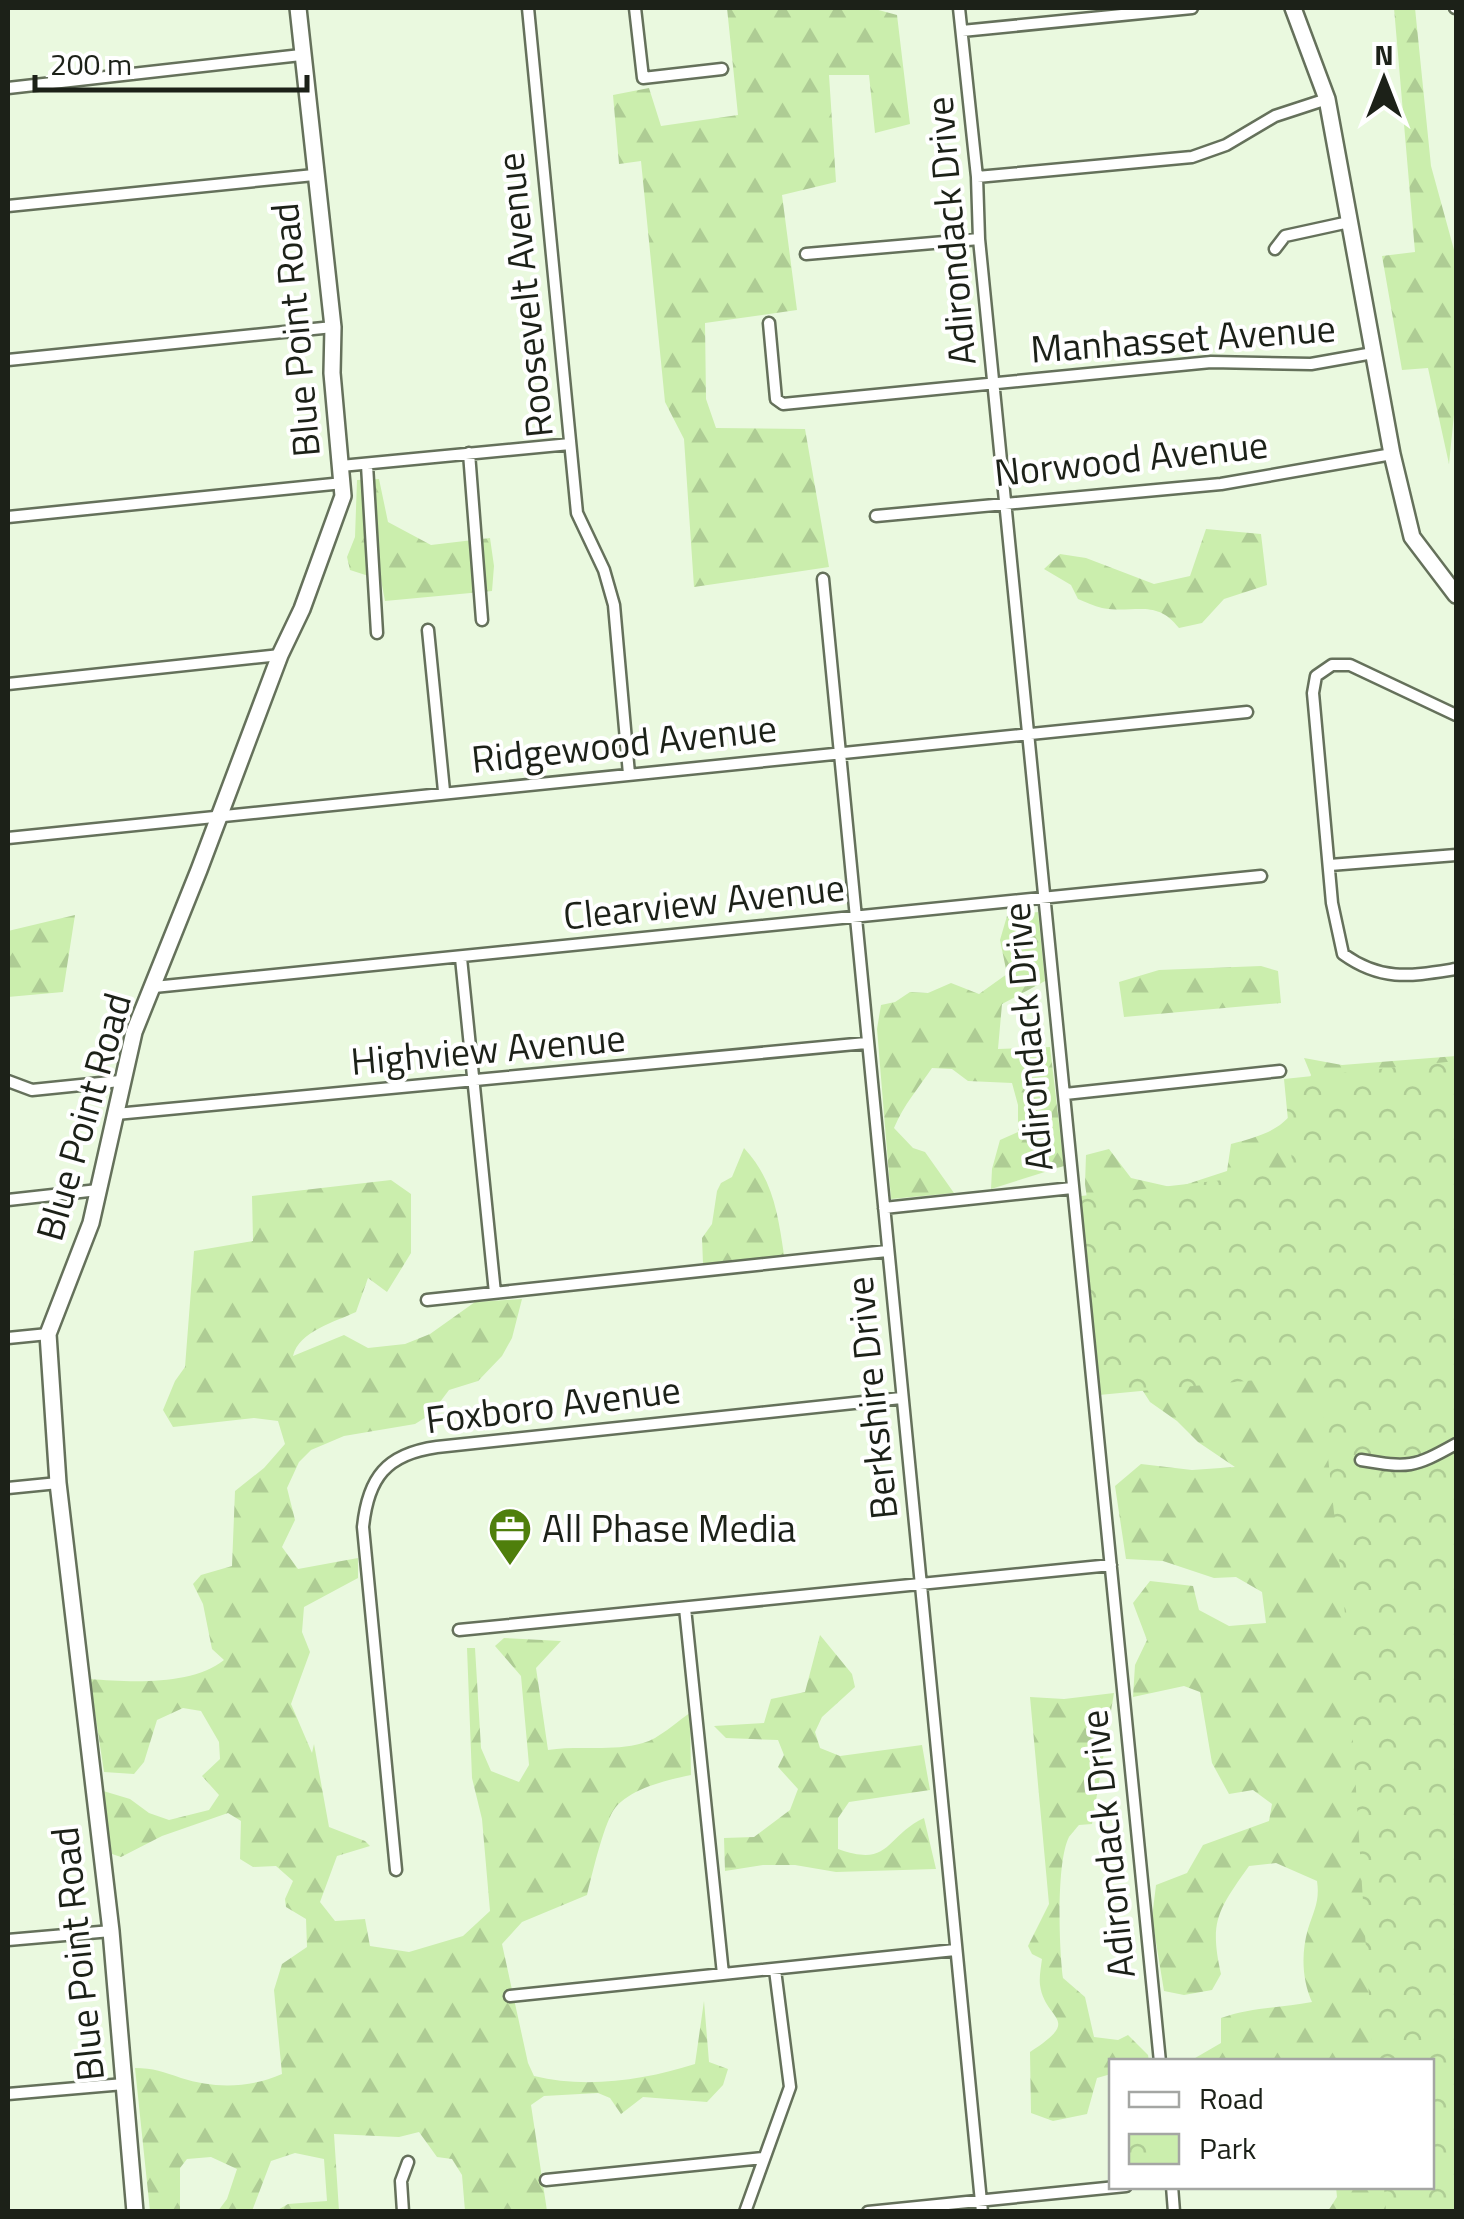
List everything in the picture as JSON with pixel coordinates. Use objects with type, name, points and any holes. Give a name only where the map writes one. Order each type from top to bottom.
[{"type":"street","name":"Blue Point Road","points":[[135,2212],[111,1931],[58,1483],[48,1334],[90,1223],[134,1032],[280,655],[302,609],[342,496],[332,373],[333,328],[298,8]]},
{"type":"street","name":"Roosevelt Avenue","points":[[528,8],[577,513],[604,570],[614,605],[629,774]]},
{"type":"street","points":[[635,8],[643,78],[722,69]]},
{"type":"street","name":"Adirondack Drive","points":[[959,8],[1160,2059]]},
{"type":"street","points":[[962,31],[1192,8]]},
{"type":"street","points":[[1294,8],[1327,99],[1392,454],[1412,537],[1456,595]]},
{"type":"street","points":[[8,88],[302,55]]},
{"type":"street","points":[[977,177],[1192,157],[1226,145],[1275,116],[1327,99]]},
{"type":"street","points":[[8,206],[314,175]]},
{"type":"street","points":[[1275,249],[1285,236],[1349,222]]},
{"type":"street","points":[[806,254],[979,239]]},
{"type":"street","name":"Manhasset Avenue","points":[[769,323],[776,398],[782,404],[1211,362],[1311,364],[1373,352]]},
{"type":"street","points":[[8,360],[333,328]]},
{"type":"street","points":[[8,516],[342,474],[367,465],[570,444]]},
{"type":"street","points":[[469,453],[482,620]]},
{"type":"street","name":"Norwood Avenue","points":[[876,516],[1221,484],[1392,454]]},
{"type":"street","points":[[367,465],[377,633]]},
{"type":"street","name":"Berkshire Drive","points":[[822,579],[982,2206]]},
{"type":"street","points":[[428,630],[444,792]]},
{"type":"street","points":[[8,684],[280,655]]},
{"type":"street","points":[[1456,714],[1350,665],[1332,665],[1316,676],[1313,693],[1332,903],[1342,954],[1366,970],[1394,975],[1456,969]]},
{"type":"street","name":"Ridgewood Avenue","points":[[8,838],[1247,712]]},
{"type":"street","points":[[1330,865],[1456,855]]},
{"type":"street","name":"Clearview Avenue","points":[[154,987],[1261,876]]},
{"type":"street","points":[[461,958],[494,1293]]},
{"type":"street","name":"Highview Avenue","points":[[116,1114],[866,1044]]},
{"type":"street","points":[[1065,1094],[1280,1071]]},
{"type":"street","points":[[8,1081],[32,1090],[120,1081]]},
{"type":"street","points":[[884,1208],[1072,1188]]},
{"type":"street","points":[[8,1200],[98,1190]]},
{"type":"street","points":[[427,1300],[887,1251]]},
{"type":"street","points":[[8,1338],[48,1334]]},
{"type":"street","name":"Foxboro Avenue","points":[[396,1870],[363,1527],[366,1500],[381,1472],[404,1454],[436,1446],[901,1398]]},
{"type":"street","points":[[1361,1460],[1404,1467],[1420,1464],[1456,1444]]},
{"type":"street","points":[[8,1488],[58,1483]]},
{"type":"street","points":[[460,1630],[1111,1565]]},
{"type":"street","points":[[686,1608],[723,1974]]},
{"type":"street","points":[[8,1940],[111,1931]]},
{"type":"street","points":[[510,1996],[955,1950]]},
{"type":"street","points":[[745,2212],[790,2086],[775,1970]]},
{"type":"street","points":[[8,2094],[124,2084]]},
{"type":"street","points":[[546,2180],[763,2158]]},
{"type":"street","points":[[403,2212],[401,2181],[408,2162]]},
{"type":"street","points":[[868,2212],[982,2206],[1109,2188]]},
{"type":"green space","points":[[727,8],[871,8],[897,15],[910,124],[875,133],[869,75],[829,75],[836,182],[782,195],[797,310],[705,323],[706,399],[716,428],[805,429],[829,567],[694,587],[684,439],[665,402],[641,161],[619,164],[613,95],[649,88],[661,126],[738,115]]},
{"type":"green space","points":[[1394,8],[1415,8],[1431,166],[1456,257],[1456,395],[1449,464],[1428,368],[1402,370],[1382,256],[1415,252]]},
{"type":"green space","points":[[379,479],[388,522],[431,545],[490,538],[492,591],[385,601],[381,580],[350,570],[347,557],[355,537],[357,480]]},
{"type":"green space","points":[[1206,529],[1261,534],[1267,585],[1224,599],[1202,623],[1179,628],[1153,610],[1096,606],[1078,599],[1071,585],[1044,569],[1060,554],[1086,558],[1154,584],[1190,576]]},
{"type":"green space","points":[[1038,912],[1045,981],[1002,1004],[998,1049],[1050,1047],[1064,1166],[991,1189],[1000,1140],[1018,1132],[1018,1105],[1012,1083],[968,1081],[952,1069],[932,1068],[894,1128],[913,1148],[925,1152],[954,1193],[891,1199],[877,1029],[881,1005],[910,992],[928,993],[951,983],[979,994],[1007,974],[1000,940],[1007,916]]},
{"type":"green space","points":[[75,915],[63,992],[8,997],[8,931]]},
{"type":"green space","points":[[1261,966],[1278,971],[1281,1003],[1124,1017],[1119,982],[1159,970]]},
{"type":"green space","points":[[1456,1056],[1456,2211],[1328,2211],[1337,2197],[1336,2189],[1434,2189],[1434,2059],[1193,2059],[1221,2043],[1221,2018],[1312,2002],[1304,1976],[1304,1957],[1317,1900],[1317,1881],[1276,1863],[1249,1866],[1219,1917],[1216,1941],[1221,1974],[1212,1990],[1184,1995],[1164,1991],[1152,1918],[1156,1885],[1187,1873],[1203,1845],[1269,1821],[1272,1804],[1253,1790],[1229,1794],[1212,1763],[1200,1692],[1184,1686],[1133,1697],[1135,1665],[1147,1640],[1133,1603],[1150,1581],[1193,1586],[1199,1610],[1229,1626],[1266,1623],[1262,1592],[1236,1577],[1214,1578],[1163,1561],[1126,1559],[1115,1486],[1141,1464],[1192,1470],[1235,1467],[1150,1402],[1105,1332],[1085,1184],[1086,1155],[1109,1149],[1131,1178],[1175,1188],[1227,1171],[1231,1144],[1274,1129],[1298,1104],[1311,1075],[1304,1058],[1342,1065]]},
{"type":"green space","points":[[1456,1061],[1456,2211],[1386,2211],[1384,2189],[1434,2189],[1434,2059],[1373,2059],[1345,1614],[1319,1374],[1099,1395],[1081,1196],[1293,1172],[1284,1079]]},
{"type":"green space","points":[[744,1148],[768,1185],[784,1255],[703,1264],[702,1238],[712,1224],[717,1191],[721,1183],[732,1177]]},
{"type":"green space","points":[[391,1180],[411,1194],[411,1253],[387,1292],[368,1278],[356,1312],[310,1334],[293,1356],[344,1335],[368,1348],[405,1344],[430,1334],[475,1302],[522,1299],[512,1338],[502,1356],[478,1381],[449,1390],[431,1414],[415,1424],[344,1436],[311,1450],[299,1462],[287,1488],[295,1520],[282,1547],[298,1569],[358,1558],[358,1578],[304,1607],[302,1632],[310,1652],[291,1704],[312,1753],[314,1744],[329,1827],[370,1846],[337,1856],[320,1902],[335,1921],[365,1919],[370,1946],[409,1952],[463,1936],[490,1911],[482,1819],[472,1778],[467,1648],[475,1648],[481,1748],[491,1771],[519,1782],[529,1765],[521,1676],[495,1646],[504,1638],[561,1641],[536,1668],[548,1750],[643,1743],[690,1713],[691,1775],[648,1787],[619,1803],[605,1828],[587,1895],[522,1922],[502,1944],[528,2063],[534,2076],[574,2082],[636,2078],[695,2064],[704,2001],[709,2062],[728,2069],[723,2085],[707,2102],[643,2097],[621,2114],[610,2098],[598,2093],[544,2096],[531,2105],[547,2211],[465,2211],[462,2175],[452,2159],[437,2157],[419,2132],[399,2137],[334,2134],[339,2211],[276,2211],[288,2204],[327,2201],[324,2159],[295,2153],[271,2161],[252,2211],[218,2211],[227,2199],[237,2169],[211,2157],[187,2159],[180,2168],[180,2211],[150,2211],[135,2068],[219,2085],[258,2082],[282,2074],[274,1990],[282,1964],[307,1947],[306,1919],[286,1907],[285,1899],[293,1881],[276,1866],[253,1867],[240,1859],[241,1821],[228,1813],[162,1836],[121,1857],[112,1854],[100,1790],[130,1799],[149,1813],[169,1820],[209,1810],[219,1795],[202,1776],[220,1759],[219,1742],[201,1711],[183,1708],[157,1720],[144,1762],[134,1774],[104,1772],[90,1679],[178,1678],[224,1660],[212,1649],[203,1604],[193,1584],[201,1575],[232,1566],[235,1491],[264,1468],[285,1444],[278,1421],[254,1418],[173,1427],[163,1410],[185,1367],[194,1251],[253,1241],[252,1196]]},
{"type":"green space","points":[[820,1635],[852,1674],[855,1687],[822,1717],[815,1732],[820,1748],[840,1756],[922,1745],[930,1790],[849,1802],[838,1818],[838,1849],[855,1854],[878,1853],[924,1818],[936,1869],[836,1872],[795,1865],[763,1865],[725,1871],[724,1838],[754,1837],[790,1810],[798,1789],[778,1767],[784,1755],[778,1740],[726,1738],[714,1726],[764,1723],[771,1699],[805,1692]]},
{"type":"green space","points":[[1114,1693],[1092,1824],[1079,1825],[1065,1849],[1060,1906],[1063,1978],[1085,1997],[1094,2037],[1118,2040],[1128,2035],[1149,2059],[1109,2059],[1109,2075],[1097,2078],[1087,2114],[1053,2121],[1031,2113],[1030,2052],[1046,2041],[1058,2025],[1040,1985],[1042,1959],[1032,1954],[1028,1946],[1049,1904],[1030,1697],[1064,1699]]},
{"type":"place","name":"All Phase Media","points":[[510,1567]]}]
